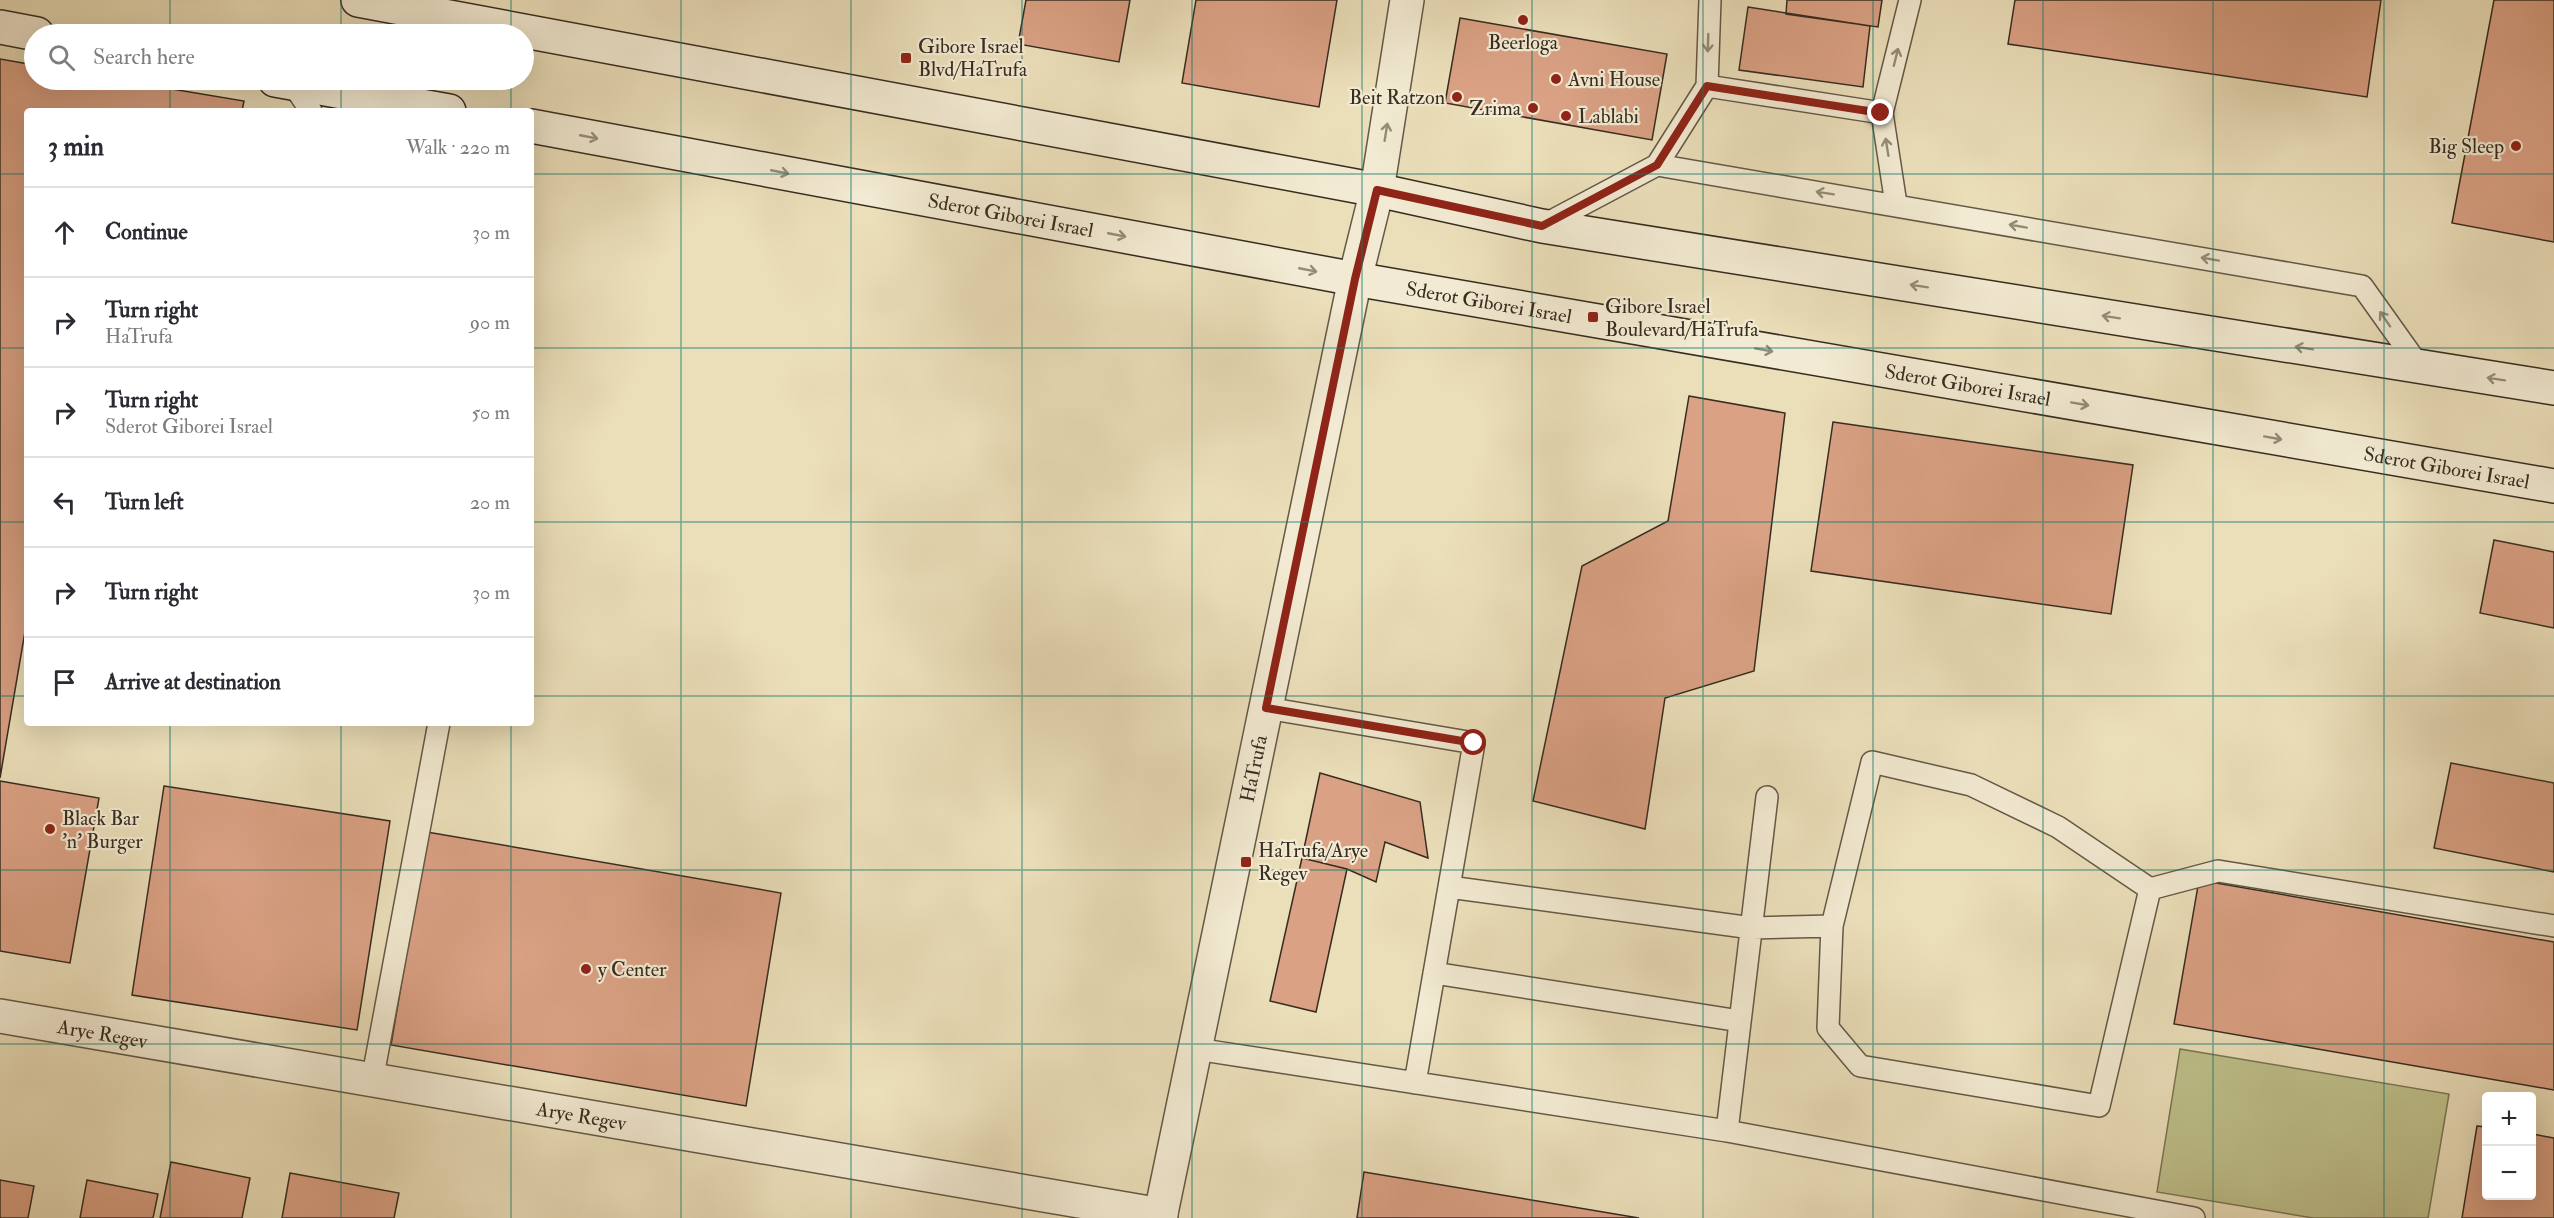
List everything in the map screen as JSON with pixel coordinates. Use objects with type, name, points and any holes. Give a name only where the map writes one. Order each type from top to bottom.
[{"type":"street","points":[[358,0],[487,24]]},
{"type":"street","name":"HaTrufa","points":[[1161,1217],[1355,279],[1377,190],[1407,0]]},
{"type":"street","points":[[0,27],[24,32]]},
{"type":"street","points":[[534,33],[1377,190],[1542,226],[2554,388]]},
{"type":"street","points":[[328,90],[419,108]]},
{"type":"street","name":"Sderot Giborei Israel","points":[[534,127],[1355,279],[2554,486]]},
{"type":"street","name":"Arye Regev","points":[[0,1016],[1161,1217]]},
{"type":"lane","points":[[1542,226],[1657,165],[1707,86],[1710,0]]},
{"type":"lane","points":[[1896,204],[1881,113],[1910,0]]},
{"type":"lane","points":[[1707,86],[1881,113]]},
{"type":"lane","points":[[291,90],[308,108]]},
{"type":"lane","points":[[1657,165],[1896,204],[2362,286],[2419,366]]},
{"type":"lane","points":[[1266,708],[1474,743],[1415,1083]]},
{"type":"lane","points":[[372,1081],[438,726]]},
{"type":"lane","points":[[2150,889],[2099,1106],[1860,1066],[1828,1028],[1832,926],[1872,762],[1971,785],[2058,827],[2150,889],[2218,871],[2554,926]]},
{"type":"lane","points":[[1727,1131],[1767,797]]},
{"type":"lane","points":[[1449,887],[1752,928],[1832,926]]},
{"type":"lane","points":[[1434,973],[1740,1021]]},
{"type":"lane","points":[[1196,1049],[1727,1131],[2194,1218]]},
{"type":"green space","points":[[2180,1049],[2449,1094],[2428,1218],[2313,1218],[2157,1192]]},
{"type":"building","points":[[1026,0],[1130,0],[1119,62],[1018,44]]},
{"type":"building","points":[[1196,0],[1337,0],[1319,107],[1182,83]]},
{"type":"building","points":[[1787,0],[1882,0],[1878,27],[1786,14]]},
{"type":"building","points":[[2015,0],[2381,0],[2367,97],[2008,44]]},
{"type":"building","points":[[2494,0],[2554,0],[2554,242],[2452,223]]},
{"type":"building","points":[[1748,7],[1870,26],[1863,87],[1739,70]]},
{"type":"building","name":"Avni House","points":[[1460,18],[1667,54],[1652,140],[1445,103]]},
{"type":"building","points":[[0,59],[24,63],[24,90],[178,90],[244,101],[243,108],[24,108],[24,638],[0,778]]},
{"type":"building","points":[[1689,396],[1785,413],[1754,671],[1665,698],[1645,829],[1533,801],[1582,566],[1668,521]]},
{"type":"building","points":[[1833,422],[2133,465],[2111,614],[1811,571]]},
{"type":"building","points":[[2494,540],[2554,552],[2554,628],[2480,613]]},
{"type":"building","points":[[2451,763],[2554,783],[2554,872],[2434,848]]},
{"type":"building","points":[[1320,773],[1420,802],[1428,858],[1385,842],[1376,882],[1347,869],[1302,858]]},
{"type":"building","points":[[0,781],[99,798],[70,963],[0,951]]},
{"type":"building","points":[[164,786],[390,821],[357,1030],[132,995]]},
{"type":"building","name":"y Center","points":[[427,832],[781,893],[746,1106],[391,1045]]},
{"type":"building","points":[[1302,858],[1347,869],[1316,1012],[1270,1001]]},
{"type":"building","points":[[2199,880],[2554,942],[2554,1090],[2174,1024]]},
{"type":"building","points":[[2477,1126],[2482,1127],[2482,1200],[2536,1200],[2536,1135],[2554,1138],[2554,1218],[2462,1218]]},
{"type":"building","points":[[171,1162],[250,1178],[242,1218],[160,1218]]},
{"type":"building","points":[[1364,1172],[1639,1218],[1357,1218]]},
{"type":"building","points":[[290,1173],[399,1193],[394,1218],[282,1218]]},
{"type":"building","points":[[0,1180],[34,1186],[28,1218],[0,1218]]},
{"type":"building","points":[[87,1180],[158,1194],[153,1218],[80,1218]]},
{"type":"place","name":"Beerloga","points":[[1523,20]]},
{"type":"place","name":"Gibore Israel Blvd/HaTrufa","points":[[906,58]]},
{"type":"place","name":"Avni House","points":[[1556,79]]},
{"type":"place","name":"Beit Ratzon","points":[[1457,97]]},
{"type":"place","name":"Zrima","points":[[1533,108]]},
{"type":"place","name":"Lablabi","points":[[1566,116]]},
{"type":"place","name":"Big Sleep","points":[[2516,146]]},
{"type":"place","name":"Gibore Israel Boulevard/HaTrufa","points":[[1593,317]]},
{"type":"place","name":"Black Bar 'n' Burger","points":[[50,829]]},
{"type":"place","name":"HaTrufa/Arye Regev","points":[[1246,862]]},
{"type":"place","name":"y Center","points":[[586,969]]},
{"type":"route","points":[[1474,743],[1266,708],[1355,279],[1377,190],[1542,226],[1657,165],[1707,86],[1881,113]]}]
